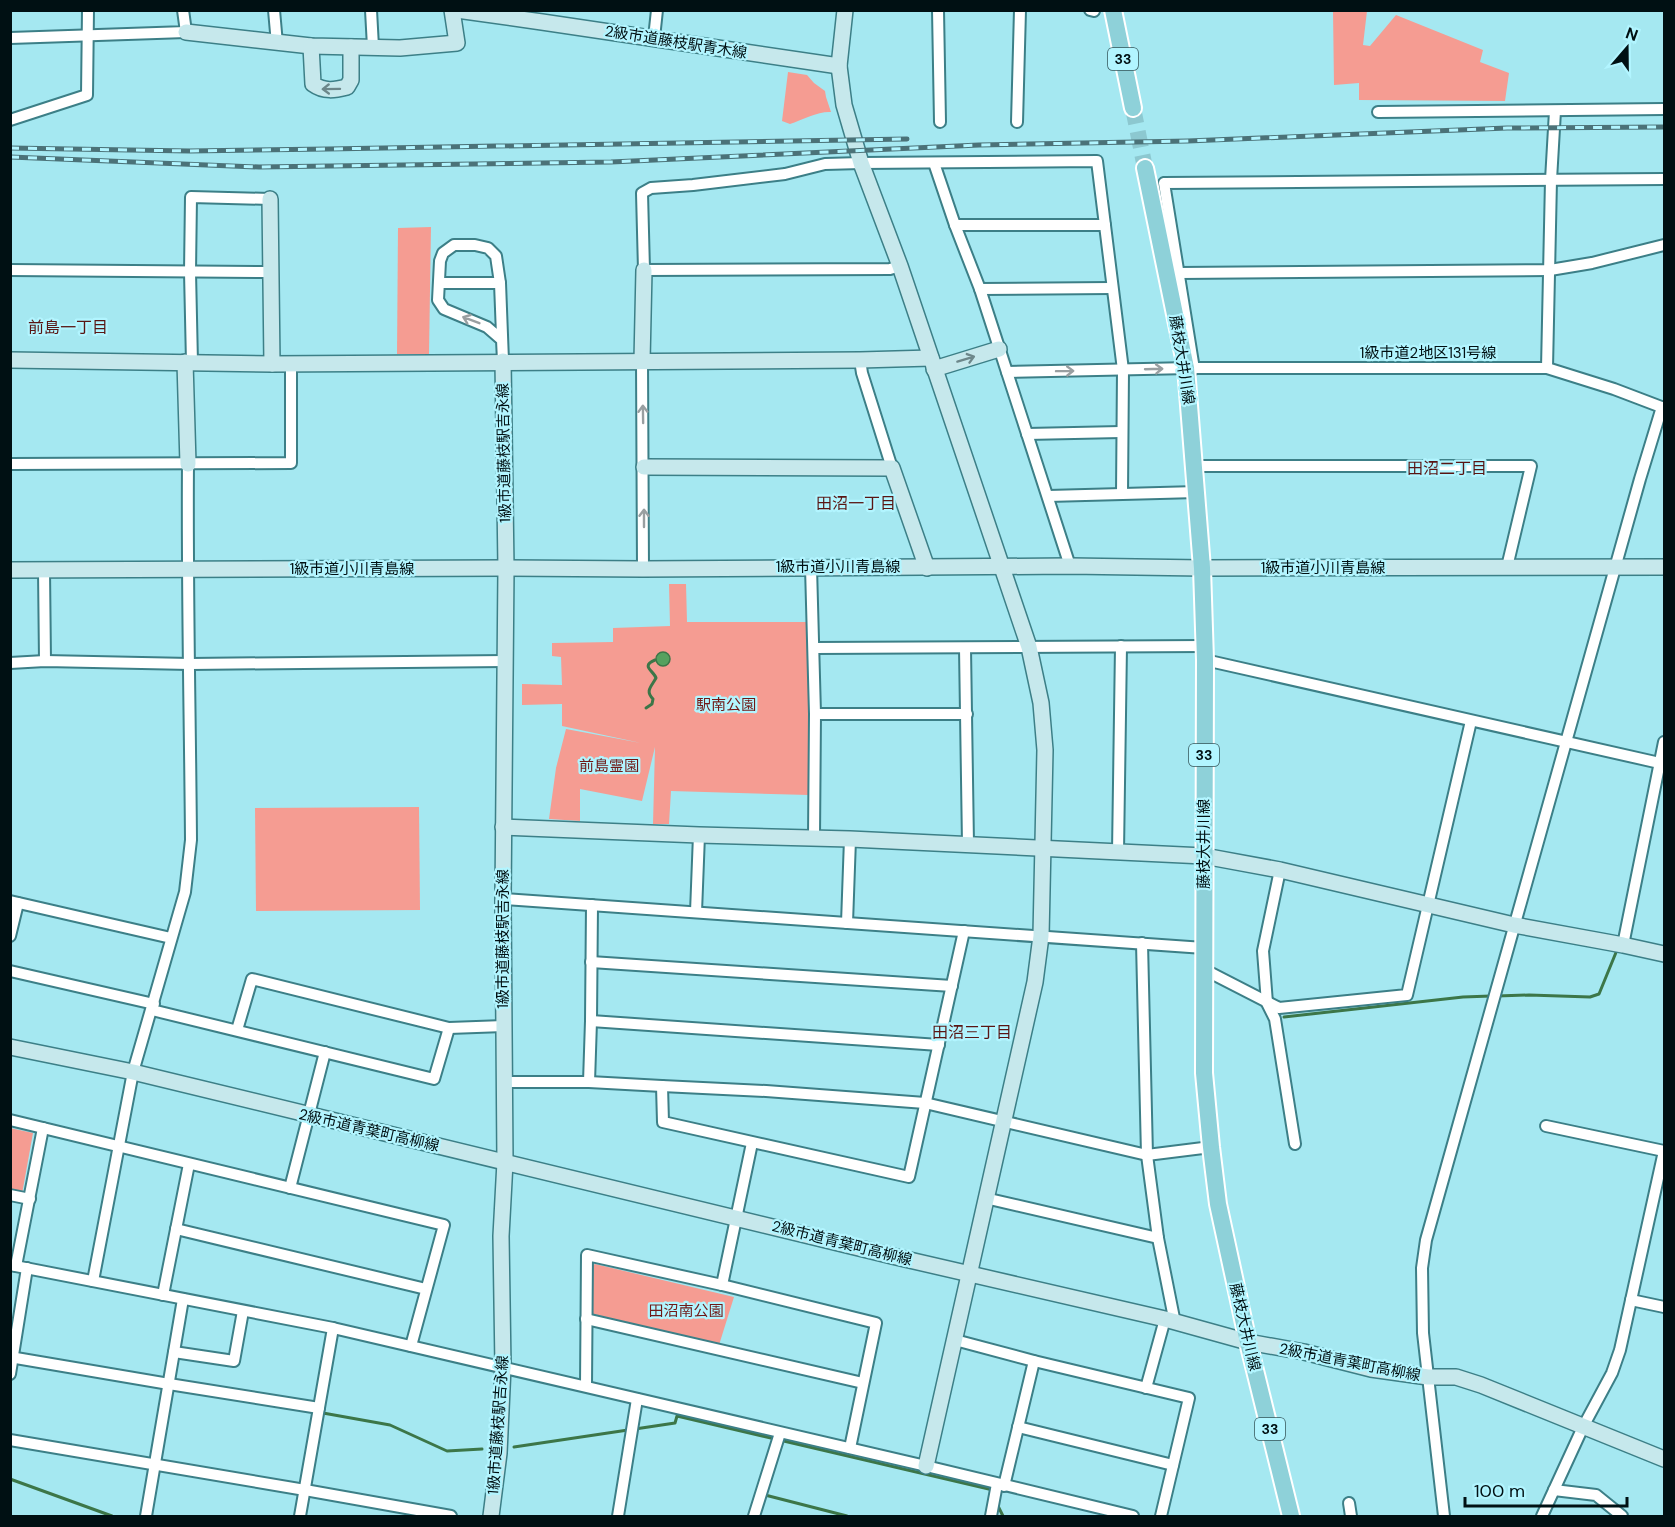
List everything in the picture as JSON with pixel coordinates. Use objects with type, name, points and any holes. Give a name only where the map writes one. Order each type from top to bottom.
[{"type":"main road","name":"33","points":[[1113,10],[1133,108]]},
{"type":"main road","name":"藤枝大井川線","points":[[1145,168],[1190,368],[1205,653],[1204,1073],[1210,1147],[1218,1204],[1248,1342],[1291,1516]]},
{"type":"street","points":[[10,120],[87,95],[88,10]]},
{"type":"street","points":[[183,10],[186,32]]},
{"type":"street","points":[[274,10],[277,44]]},
{"type":"street","points":[[371,10],[373,47]]},
{"type":"street","points":[[10,38],[186,32],[277,44],[400,48],[457,43],[452,10]]},
{"type":"street","name":"2級市道藤枝駅青木線","points":[[457,10],[542,16],[654,38],[838,66]]},
{"type":"street","points":[[654,38],[657,10]]},
{"type":"street","points":[[845,10],[838,66],[844,105],[861,163],[900,266],[1029,647],[1044,727],[1046,780],[1041,936],[1035,982],[926,1466]]},
{"type":"street","points":[[938,10],[940,122]]},
{"type":"street","points":[[1017,122],[1020,10]]},
{"type":"street","points":[[310,46],[313,84],[322,90],[347,87],[351,80],[351,46]]},
{"type":"street","points":[[1378,112],[1665,109]]},
{"type":"street","points":[[1547,368],[1551,180],[1555,111]]},
{"type":"street","points":[[644,569],[642,193],[651,188],[785,174],[825,164],[1097,161],[1123,370],[1122,493]]},
{"type":"street","points":[[934,163],[980,289],[1070,566]]},
{"type":"street","points":[[1190,368],[1179,273],[1164,183],[1665,179]]},
{"type":"street","points":[[93,1281],[133,1072],[185,892],[191,840],[187,570],[191,197],[270,199],[272,364]]},
{"type":"street","points":[[955,225],[1105,225]]},
{"type":"street","name":"1級市道藤枝駅吉永線","points":[[491,1516],[498,1459],[503,1367],[501,1236],[505,1162],[503,827],[506,568],[503,362],[500,283],[496,256],[488,248],[465,244],[454,245],[443,253],[440,261],[438,300],[444,309],[487,327],[502,340],[503,362]]},
{"type":"street","points":[[1179,273],[1550,270],[1592,263],[1665,245]]},
{"type":"street","points":[[644,270],[890,269],[900,266]]},
{"type":"street","points":[[10,270],[270,272]]},
{"type":"street","points":[[439,283],[500,283]]},
{"type":"street","points":[[980,289],[1112,288]]},
{"type":"street","points":[[10,360],[272,364],[860,360],[932,363],[999,350]]},
{"type":"street","points":[[860,360],[892,468],[927,568]]},
{"type":"street","points":[[10,464],[291,463],[291,364]]},
{"type":"street","name":"1級市道2地区131号線","points":[[1007,372],[1190,368],[1547,368],[1663,407]]},
{"type":"street","points":[[1444,1516],[1423,1333],[1422,1268],[1426,1240],[1640,479],[1663,407]]},
{"type":"street","points":[[1027,434],[1121,432]]},
{"type":"street","points":[[1195,466],[1531,466],[1507,567]]},
{"type":"street","points":[[644,467],[892,468]]},
{"type":"street","points":[[1048,496],[1197,492]]},
{"type":"street","name":"1級市道小川青島線","points":[[10,570],[1070,566],[1665,567]]},
{"type":"street","points":[[811,567],[815,714],[814,838]]},
{"type":"street","points":[[44,570],[45,661]]},
{"type":"street","points":[[814,648],[1121,646],[1205,653],[1471,721],[1662,764]]},
{"type":"street","points":[[1118,852],[1121,646]]},
{"type":"street","points":[[965,648],[968,844]]},
{"type":"street","points":[[10,663],[45,661],[190,664],[506,661]]},
{"type":"street","points":[[815,714],[967,714]]},
{"type":"street","points":[[1205,970],[1279,1008],[1407,995],[1471,721]]},
{"type":"street","points":[[1623,945],[1665,742]]},
{"type":"street","points":[[503,827],[850,839],[1204,856],[1280,870],[1514,925],[1665,954]]},
{"type":"street","points":[[696,912],[699,835]]},
{"type":"street","points":[[847,923],[850,839]]},
{"type":"street","points":[[1280,870],[1263,951],[1267,1003],[1275,1019],[1295,1144]]},
{"type":"street","points":[[503,899],[1204,948]]},
{"type":"street","points":[[10,936],[14,902],[171,938]]},
{"type":"street","points":[[589,1082],[592,905]]},
{"type":"street","points":[[662,1086],[663,1122],[909,1176],[964,931]]},
{"type":"street","points":[[1142,943],[1147,1155],[1170,1321],[1146,1388]]},
{"type":"street","points":[[591,962],[952,986]]},
{"type":"street","points":[[10,971],[434,1079],[449,1028]]},
{"type":"street","points":[[237,1030],[252,979],[449,1028],[504,1026]]},
{"type":"street","points":[[591,1020],[939,1046]]},
{"type":"street","name":"2級市道青葉町高柳線","points":[[10,1047],[133,1072],[1170,1321],[1248,1342],[1322,1356],[1371,1369],[1428,1377],[1456,1377],[1481,1384],[1665,1459]]},
{"type":"street","points":[[290,1188],[325,1052]]},
{"type":"street","points":[[505,1082],[589,1082],[766,1091],[926,1103],[1147,1155],[1210,1147]]},
{"type":"street","points":[[10,1120],[444,1225],[411,1346]]},
{"type":"street","points":[[1542,1516],[1583,1427],[1612,1373],[1620,1350],[1664,1151],[1546,1126]]},
{"type":"street","points":[[10,1374],[18,1266],[43,1128]]},
{"type":"street","points":[[722,1285],[752,1143]]},
{"type":"street","points":[[163,1295],[189,1164]]},
{"type":"street","points":[[10,1195],[30,1199]]},
{"type":"street","points":[[986,1198],[1158,1238]]},
{"type":"street","points":[[176,1229],[426,1289]]},
{"type":"street","points":[[586,1386],[587,1255],[876,1323],[850,1448]]},
{"type":"street","points":[[18,1266],[333,1328],[637,1398],[778,1438],[850,1448],[926,1466],[999,1487],[1133,1516]]},
{"type":"street","points":[[146,1516],[183,1299]]},
{"type":"street","points":[[1631,1300],[1665,1307]]},
{"type":"street","points":[[174,1352],[234,1361],[243,1311]]},
{"type":"street","points":[[585,1319],[863,1383]]},
{"type":"street","points":[[300,1516],[333,1328]]},
{"type":"street","points":[[954,1340],[1189,1398],[1161,1516]]},
{"type":"street","points":[[12,1357],[319,1408]]},
{"type":"street","points":[[991,1516],[1018,1427],[1034,1361]]},
{"type":"street","points":[[618,1516],[637,1398]]},
{"type":"street","points":[[1018,1427],[1173,1465]]},
{"type":"street","points":[[754,1516],[778,1438]]},
{"type":"street","points":[[10,1440],[451,1516]]},
{"type":"street","points":[[1554,1490],[1596,1495],[1622,1516]]},
{"type":"street","points":[[1349,1503],[1351,1516]]},
{"type":"green space","points":[[1333,11],[1367,11],[1363,45],[1370,46],[1396,15],[1483,50],[1480,62],[1509,73],[1505,101],[1359,100],[1359,83],[1334,85]]},
{"type":"green space","points":[[788,72],[807,75],[825,91],[831,112],[816,114],[790,124],[782,121]]},
{"type":"green space","points":[[431,227],[429,354],[397,354],[398,228]]},
{"type":"green space","name":"駅南公園","points":[[669,584],[686,584],[687,622],[809,622],[809,795],[671,791],[669,824],[653,824],[655,747],[642,801],[580,789],[580,821],[549,819],[556,768],[566,729],[641,743],[562,726],[562,704],[522,705],[522,684],[562,685],[561,657],[552,656],[552,643],[613,642],[613,628],[670,626]]},
{"type":"green space","points":[[419,807],[420,910],[256,911],[255,808]]},
{"type":"green space","points":[[10,1128],[33,1133],[22,1194],[11,1192]]},
{"type":"green space","name":"田沼南公園","points":[[595,1264],[734,1297],[719,1345],[590,1313],[589,1268]]},
{"type":"shaded area","points":[[660,652],[666,652],[670,659],[666,666],[660,666],[656,662],[656,656]]},
{"type":"waterway","points":[[646,708],[652,704],[653,699],[649,691],[656,678],[648,666],[655,660]]},
{"type":"waterway","points":[[1497,996],[1590,997],[1599,994],[1617,950],[1619,951]]},
{"type":"waterway","points":[[1284,1017],[1463,997],[1491,996]]},
{"type":"waterway","points":[[323,1413],[390,1425],[447,1451],[482,1449]]},
{"type":"waterway","points":[[635,1429],[675,1423],[677,1416],[993,1490]]},
{"type":"waterway","points":[[514,1447],[628,1430]]},
{"type":"waterway","points":[[10,1479],[112,1516]]},
{"type":"waterway","points":[[765,1495],[847,1516]]},
{"type":"waterway","points":[[998,1506],[1003,1516]]},
{"type":"tunnel","points":[[1133,108],[1145,168]]},
{"type":"railway","points":[[10,157],[259,167],[611,162],[979,145],[1188,141],[1507,128],[1664,127]]},
{"type":"railway","points":[[10,148],[190,151],[907,139]]},
{"type":"district","name":"前島一丁目","points":[[68,327]]},
{"type":"district","name":"田沼二丁目","points":[[1447,468]]},
{"type":"district","name":"田沼一丁目","points":[[856,503]]},
{"type":"district","name":"田沼三丁目","points":[[972,1032]]},
{"type":"park label","name":"前島霊園","points":[[609,766]]}]
